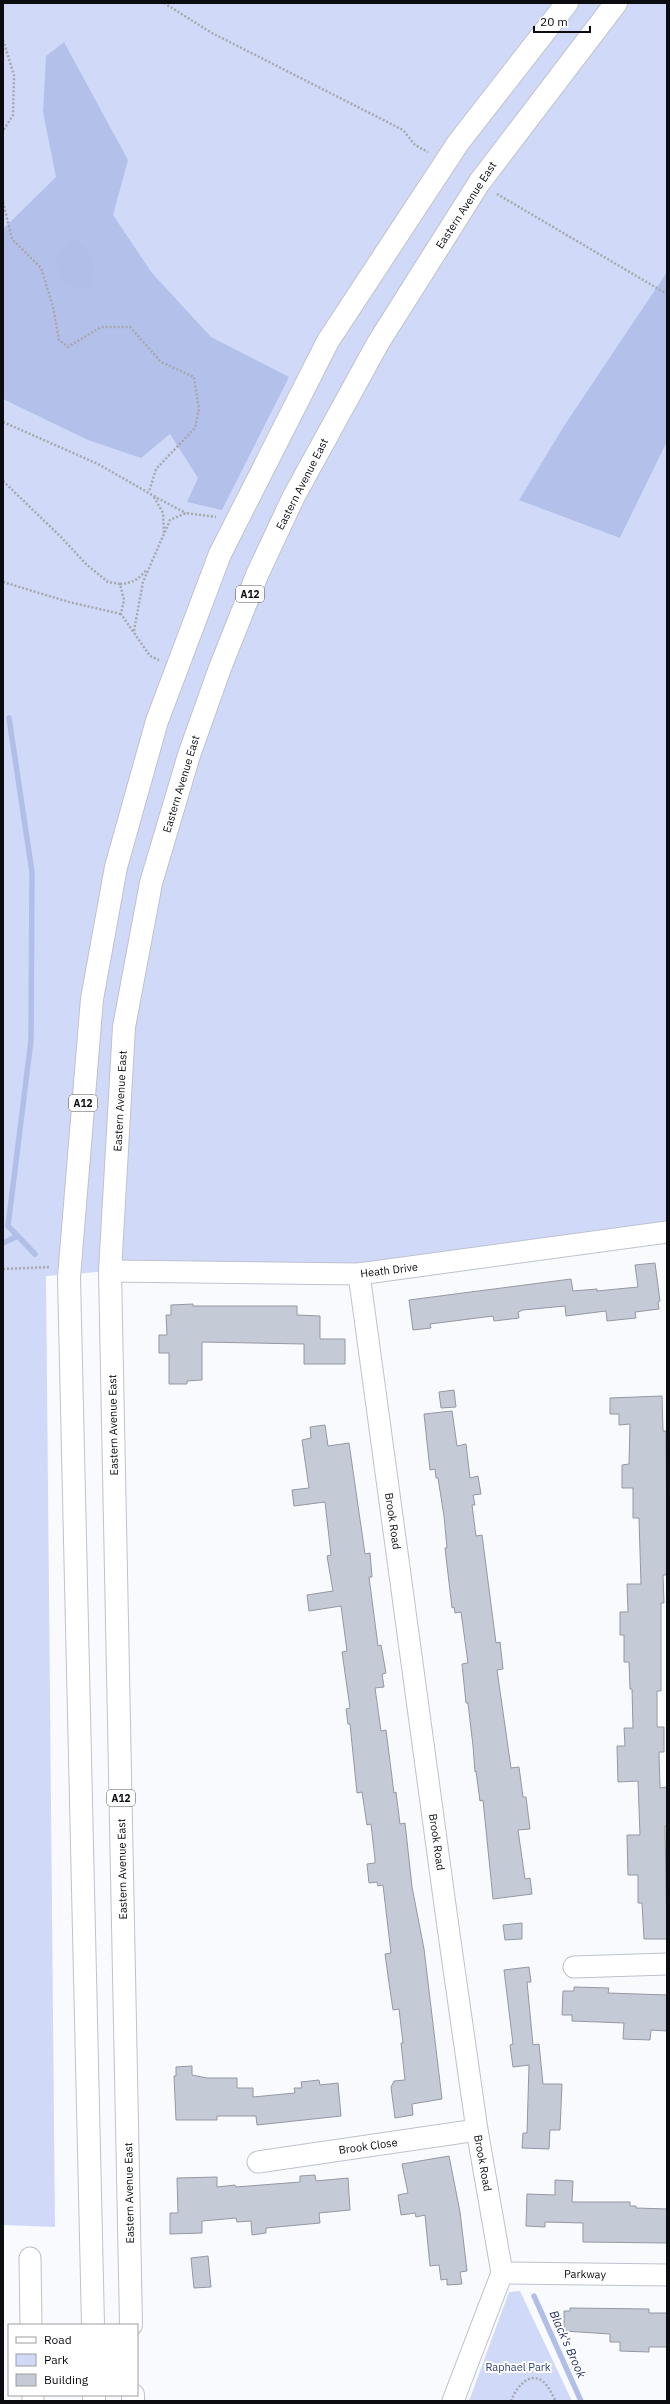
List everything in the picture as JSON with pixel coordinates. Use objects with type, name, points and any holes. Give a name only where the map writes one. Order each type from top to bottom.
[{"type":"highway","name":"A12","points":[[93,2324],[69,1266],[92,999],[116,867],[158,720],[220,554],[328,341],[446,162],[567,3]]},
{"type":"highway","name":"Eastern Avenue East","points":[[131,2324],[110,1271],[124,1027],[151,883],[189,755],[220,668],[257,575],[294,496],[378,343],[479,183],[616,3]]},
{"type":"street","name":"Heath Drive","points":[[110,1271],[359,1274],[667,1232]]},
{"type":"street","name":"Brook Road","points":[[359,1274],[477,2130],[502,2273]]},
{"type":"street","points":[[574,1967],[667,1964]]},
{"type":"street","name":"Brook Close","points":[[258,2162],[477,2130]]},
{"type":"street","points":[[30,2258],[31,2324]]},
{"type":"street","points":[[453,2401],[502,2273]]},
{"type":"street","name":"Parkway","points":[[502,2273],[667,2275]]},
{"type":"path","points":[[164,3],[212,33],[403,130],[415,146],[446,162]]},
{"type":"path","points":[[3,40],[14,75],[13,115],[3,131]]},
{"type":"path","points":[[479,183],[667,294]]},
{"type":"path","points":[[3,202],[12,239],[41,268],[53,308],[59,340],[68,346],[101,327],[130,327],[161,362],[194,377],[199,409],[195,428],[156,469],[149,492]]},
{"type":"path","points":[[3,422],[91,461],[186,513],[237,521]]},
{"type":"path","points":[[3,480],[61,536],[86,564],[108,582],[120,584],[130,583],[140,578],[149,567]]},
{"type":"path","points":[[154,496],[163,513],[164,536]]},
{"type":"path","points":[[134,631],[138,603],[149,567],[170,520],[186,513]]},
{"type":"path","points":[[3,582],[69,602],[121,614],[150,656],[177,668]]},
{"type":"path","points":[[120,584],[124,600],[121,614]]},
{"type":"path","points":[[3,1268],[69,1266]]},
{"type":"path","points":[[511,2401],[517,2388],[526,2380],[534,2378],[546,2384],[556,2401]]},
{"type":"green space","points":[[3,3],[667,3],[667,276],[620,538],[667,442],[667,1232],[359,1274],[110,1271],[46,1276],[55,2227],[3,2225]]},
{"type":"green space","name":"Raphael Park","points":[[520,2291],[572,2401],[469,2401],[509,2292]]},
{"type":"shaded area","points":[[64,42],[128,160],[113,215],[152,273],[211,337],[289,377],[222,510],[187,502],[198,478],[170,434],[141,458],[88,440],[3,399],[3,229],[56,177],[43,112],[46,56]]},
{"type":"shaded area","points":[[72,238],[89,252],[93,263],[91,285],[80,290],[65,284],[54,260]]},
{"type":"shaded area","points":[[667,272],[667,442],[620,538],[519,500],[564,426]]},
{"type":"building","points":[[655,1263],[660,1301],[658,1302],[659,1309],[635,1312],[636,1318],[607,1321],[606,1311],[566,1316],[565,1306],[523,1310],[518,1312],[519,1318],[494,1321],[493,1316],[430,1324],[431,1328],[413,1330],[409,1300],[571,1279],[573,1291],[597,1289],[597,1291],[638,1287],[635,1265]]},
{"type":"building","points":[[193,1304],[193,1306],[297,1306],[297,1315],[320,1316],[320,1339],[345,1339],[345,1364],[304,1364],[304,1344],[202,1342],[202,1380],[187,1381],[187,1384],[169,1384],[169,1353],[159,1353],[159,1335],[167,1335],[166,1315],[171,1315],[171,1305]]},
{"type":"building","points":[[454,1390],[456,1407],[441,1408],[439,1392]]},
{"type":"building","points":[[662,1396],[663,1431],[666,1431],[667,1569],[666,1575],[663,1575],[664,1603],[661,1603],[661,1691],[657,1691],[657,1727],[664,1727],[664,1752],[659,1752],[660,1788],[667,1787],[667,1826],[665,1826],[667,1939],[644,1939],[642,1903],[638,1903],[638,1875],[628,1875],[627,1835],[640,1835],[638,1781],[618,1782],[617,1746],[625,1746],[624,1728],[633,1728],[632,1689],[630,1689],[629,1662],[624,1662],[624,1635],[620,1635],[620,1612],[628,1612],[627,1584],[641,1584],[639,1518],[633,1518],[633,1488],[622,1488],[622,1465],[629,1464],[630,1424],[619,1425],[619,1414],[610,1414],[610,1398]]},
{"type":"building","points":[[452,1411],[457,1446],[466,1444],[470,1478],[478,1476],[481,1494],[473,1495],[475,1505],[472,1505],[476,1536],[482,1535],[496,1643],[500,1642],[503,1669],[497,1670],[511,1768],[519,1767],[523,1797],[526,1797],[530,1829],[518,1830],[525,1879],[530,1878],[532,1894],[493,1899],[483,1800],[480,1801],[476,1771],[475,1772],[468,1703],[466,1703],[462,1664],[468,1663],[461,1612],[455,1613],[454,1607],[452,1608],[445,1548],[447,1548],[444,1516],[438,1478],[436,1478],[435,1469],[430,1470],[424,1414]]},
{"type":"building","points":[[325,1425],[328,1446],[349,1443],[365,1554],[370,1553],[372,1577],[369,1577],[378,1646],[381,1645],[386,1673],[382,1674],[384,1687],[375,1688],[381,1731],[386,1730],[394,1793],[396,1792],[400,1824],[405,1823],[412,1887],[424,1949],[442,2099],[412,2104],[413,2115],[395,2118],[391,2087],[394,2081],[405,2080],[401,2043],[403,2043],[399,2009],[393,2010],[385,1954],[391,1953],[383,1885],[378,1886],[377,1882],[369,1883],[367,1864],[375,1863],[375,1859],[371,1824],[367,1825],[362,1792],[357,1793],[350,1724],[348,1724],[346,1709],[350,1708],[342,1652],[347,1651],[341,1606],[309,1611],[307,1595],[333,1591],[327,1556],[331,1555],[325,1502],[294,1506],[292,1490],[309,1488],[302,1440],[311,1438],[310,1427]]},
{"type":"building","points":[[522,1923],[522,1939],[505,1940],[503,1925]]},
{"type":"building","points":[[529,1967],[531,1982],[527,1982],[533,2045],[539,2044],[543,2084],[562,2084],[560,2130],[550,2130],[549,2149],[522,2148],[523,2133],[527,2133],[529,2065],[513,2067],[510,2045],[513,2044],[504,1970]]},
{"type":"building","points":[[574,1987],[609,1988],[608,1993],[667,1995],[667,2031],[651,2030],[650,2040],[623,2039],[624,2023],[572,2021],[572,2015],[562,2015],[563,1991],[574,1991]]},
{"type":"building","points":[[192,2066],[192,2075],[207,2078],[237,2078],[237,2088],[253,2088],[253,2097],[295,2093],[294,2088],[302,2088],[301,2082],[319,2080],[320,2085],[338,2083],[341,2116],[257,2125],[256,2116],[217,2116],[217,2120],[176,2120],[174,2076],[176,2076],[176,2067]]},
{"type":"building","points":[[449,2156],[460,2212],[467,2271],[460,2272],[462,2284],[447,2285],[447,2279],[441,2280],[439,2265],[430,2266],[425,2215],[416,2217],[415,2213],[401,2215],[398,2195],[408,2193],[402,2164]]},
{"type":"building","points":[[315,2175],[316,2181],[348,2178],[350,2210],[319,2213],[320,2223],[266,2228],[266,2233],[252,2235],[251,2221],[237,2222],[236,2218],[202,2221],[202,2233],[170,2234],[170,2213],[178,2213],[177,2178],[217,2177],[217,2187],[235,2185],[236,2187],[300,2182],[300,2176]]},
{"type":"building","points":[[555,2180],[573,2181],[572,2202],[630,2202],[630,2206],[636,2206],[636,2208],[667,2209],[667,2243],[583,2242],[583,2223],[545,2222],[545,2227],[526,2226],[527,2194],[555,2195]]},
{"type":"building","points":[[208,2256],[211,2287],[194,2288],[191,2258]]},
{"type":"building","points":[[570,2308],[649,2309],[649,2313],[667,2313],[667,2347],[649,2347],[649,2352],[620,2351],[620,2342],[610,2342],[610,2334],[564,2331],[564,2311],[570,2311]]},
{"type":"waterway","points":[[9,718],[32,872],[31,1040],[8,1226],[35,1254]]},
{"type":"waterway","points":[[3,1243],[18,1236]]},
{"type":"waterway","name":"Black's Brook","points":[[534,2296],[581,2401]]}]
